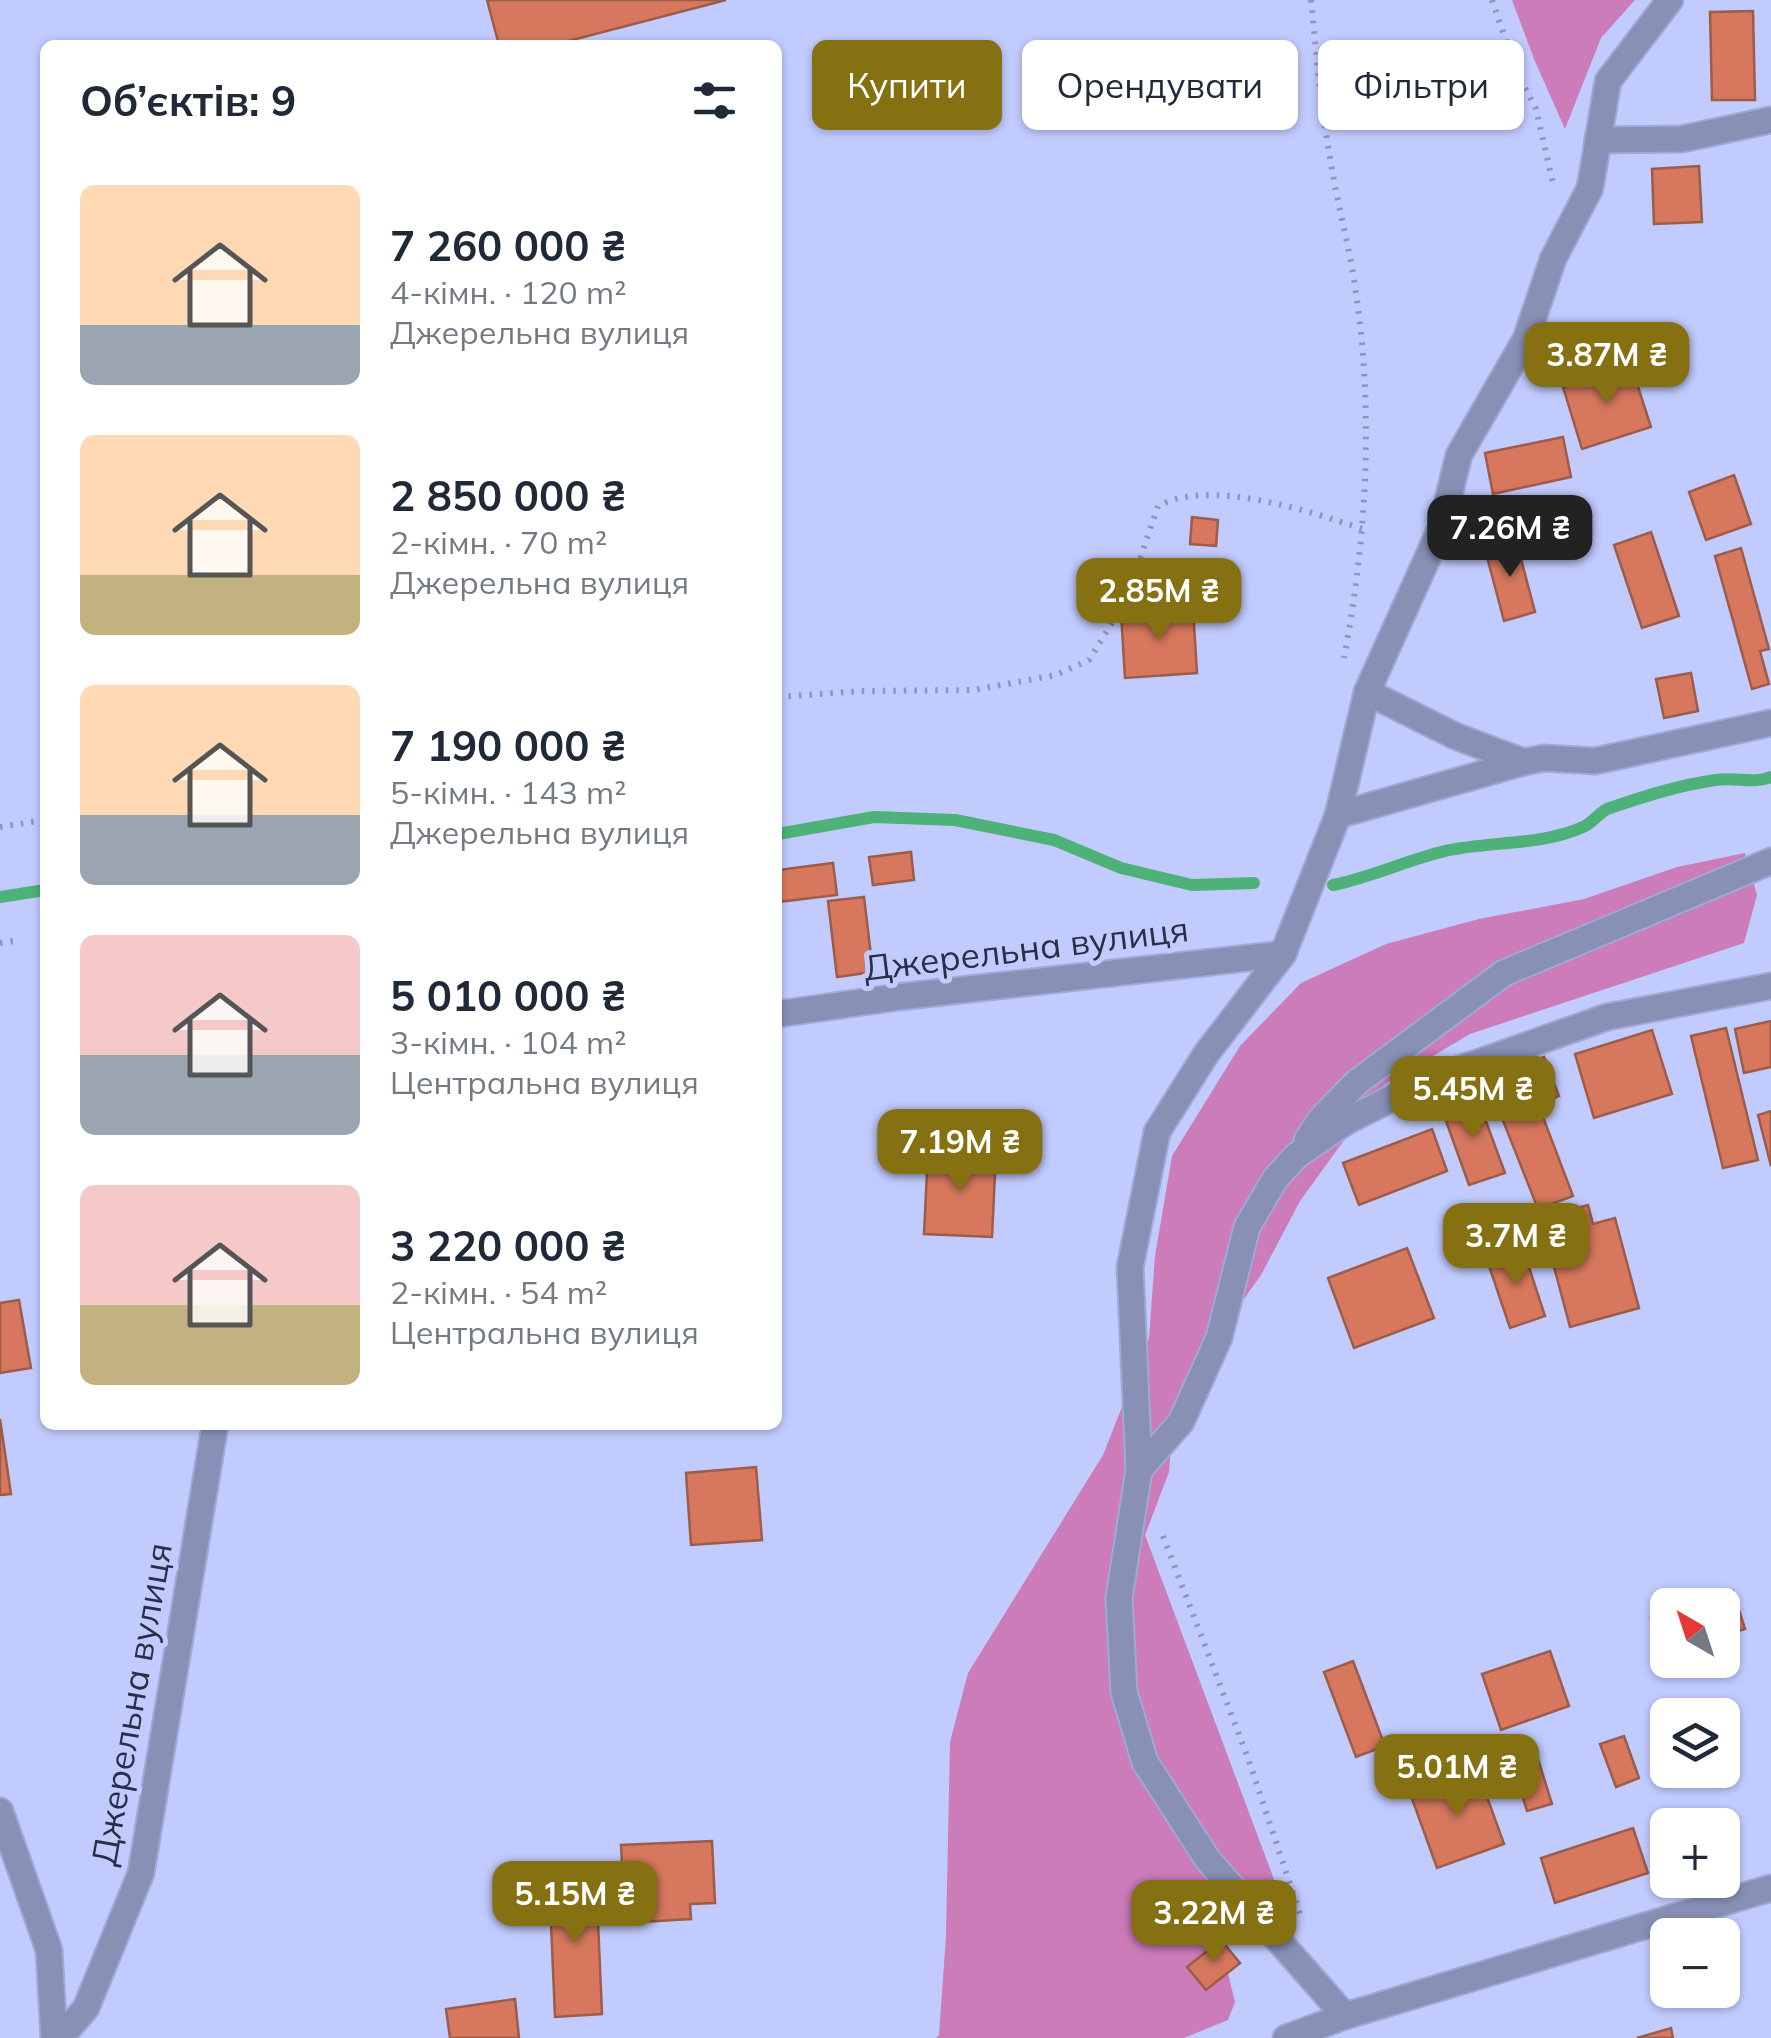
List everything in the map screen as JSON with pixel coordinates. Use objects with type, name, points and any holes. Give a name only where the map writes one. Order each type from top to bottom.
[{"type":"street","points":[[1345,2016],[1208,1860],[1145,1762],[1124,1692],[1119,1598],[1139,1470],[1130,1268],[1158,1132],[1206,1054],[1283,954],[1338,815],[1366,692],[1441,528],[1458,455],[1526,339],[1553,259],[1590,188],[1608,81],[1670,0]]},
{"type":"street","points":[[1598,140],[1682,138],[1771,120]]},
{"type":"street","points":[[1366,692],[1455,736],[1524,762]]},
{"type":"street","points":[[1338,815],[1524,762],[1544,758],[1594,761],[1771,722]]},
{"type":"street","points":[[1139,1470],[1181,1422],[1219,1338],[1247,1227],[1275,1179],[1321,1119],[1356,1083],[1504,973],[1771,861]]},
{"type":"street","name":"Джерельна вулиця","points":[[782,1013],[1283,954]]},
{"type":"street","points":[[1296,1156],[1347,1120],[1426,1082],[1480,1062],[1608,1017],[1771,986]]},
{"type":"street","name":"Джерельна вулиця","points":[[57,2038],[86,2008],[141,1874],[214,1430]]},
{"type":"street","points":[[0,1811],[49,1950],[57,2038]]},
{"type":"street","points":[[1286,2038],[1345,2016],[1771,1888]]},
{"type":"path","points":[[1311,0],[1329,153],[1356,289],[1367,476],[1358,582],[1343,664]]},
{"type":"path","points":[[1492,0],[1516,70],[1536,109],[1566,233]]},
{"type":"path","points":[[782,697],[974,690],[1056,676],[1089,660],[1126,600],[1158,506],[1174,497],[1251,500],[1363,528]]},
{"type":"path","points":[[0,827],[40,821]]},
{"type":"path","points":[[0,943],[14,940]]},
{"type":"path","points":[[1161,1532],[1248,1758],[1302,1918]]},
{"type":"shaded area","points":[[1512,0],[1635,0],[1601,38],[1565,129],[1534,59]]},
{"type":"shaded area","points":[[1745,853],[1757,895],[1744,943],[1470,1034],[1384,1085],[1300,1201],[1261,1275],[1204,1355],[1172,1431],[1169,1472],[1145,1535],[1287,1914],[1218,1933],[1235,2002],[1228,2020],[1184,2038],[936,2038],[946,1936],[950,1742],[968,1673],[1103,1455],[1149,1338],[1155,1256],[1172,1156],[1240,1046],[1301,983],[1386,944],[1479,919],[1584,899],[1677,867]]},
{"type":"building","points":[[487,0],[726,0],[572,40],[498,40]]},
{"type":"building","points":[[1753,11],[1755,100],[1712,100],[1710,12]]},
{"type":"building","points":[[1699,166],[1702,222],[1654,224],[1652,169]]},
{"type":"building","points":[[1631,365],[1651,427],[1582,449],[1563,387]]},
{"type":"building","points":[[1563,437],[1571,477],[1493,494],[1485,453]]},
{"type":"building","points":[[1734,475],[1751,524],[1706,540],[1689,492]]},
{"type":"building","points":[[1192,517],[1218,520],[1216,546],[1190,544]]},
{"type":"building","points":[[1651,532],[1679,616],[1642,628],[1614,545]]},
{"type":"building","points":[[1516,540],[1535,612],[1504,621],[1485,549]]},
{"type":"building","points":[[1741,548],[1769,649],[1760,651],[1769,684],[1752,689],[1715,556]]},
{"type":"building","points":[[1193,608],[1197,673],[1125,678],[1121,613]]},
{"type":"building","points":[[1691,673],[1698,711],[1664,718],[1656,679]]},
{"type":"building","points":[[911,852],[914,880],[873,885],[869,857]]},
{"type":"building","points":[[833,863],[837,895],[782,902],[782,869]]},
{"type":"building","points":[[864,897],[873,972],[837,977],[828,901]]},
{"type":"building","points":[[1771,1021],[1771,1067],[1744,1073],[1735,1029]]},
{"type":"building","points":[[1726,1028],[1758,1160],[1723,1168],[1691,1036]]},
{"type":"building","points":[[1652,1030],[1672,1094],[1594,1118],[1575,1054]]},
{"type":"building","points":[[1544,1057],[1559,1096],[1538,1104],[1573,1196],[1538,1209],[1487,1080]]},
{"type":"building","points":[[1477,1097],[1505,1173],[1469,1185],[1442,1110]]},
{"type":"building","points":[[1771,1111],[1771,1166],[1758,1115]]},
{"type":"building","points":[[1432,1129],[1447,1171],[1359,1205],[1343,1163]]},
{"type":"building","points":[[928,1151],[996,1153],[992,1237],[924,1234]]},
{"type":"building","points":[[1588,1205],[1593,1224],[1615,1218],[1639,1308],[1570,1327],[1541,1218]]},
{"type":"building","points":[[1407,1248],[1434,1318],[1354,1348],[1328,1278]]},
{"type":"building","points":[[1523,1249],[1545,1316],[1510,1328],[1487,1260]]},
{"type":"building","points":[[19,1300],[31,1368],[0,1373],[0,1303]]},
{"type":"building","points":[[0,1419],[11,1494],[0,1495]]},
{"type":"building","points":[[756,1467],[762,1540],[691,1545],[686,1473]]},
{"type":"building","points":[[1550,1651],[1569,1706],[1501,1730],[1482,1674]]},
{"type":"building","points":[[1353,1661],[1385,1746],[1356,1757],[1324,1672]]},
{"type":"building","points":[[1624,1736],[1639,1778],[1616,1787],[1600,1744]]},
{"type":"building","points":[[1533,1743],[1552,1804],[1527,1811],[1508,1750]]},
{"type":"building","points":[[1477,1769],[1504,1844],[1437,1868],[1410,1793]]},
{"type":"building","points":[[1633,1828],[1648,1873],[1555,1903],[1541,1858]]},
{"type":"building","points":[[712,1841],[715,1903],[690,1904],[691,1919],[625,1923],[621,1845]]},
{"type":"building","points":[[596,1875],[602,2014],[555,2017],[549,1877]]},
{"type":"building","points":[[1221,1940],[1240,1963],[1206,1990],[1187,1967]]},
{"type":"building","points":[[515,1999],[519,2038],[450,2038],[446,2009]]},
{"type":"building","points":[[1671,2028],[1673,2038],[1637,2038]]},
{"type":"waterway","points":[[1333,885],[1445,851],[1567,833],[1607,809],[1674,788],[1716,780],[1771,777]]},
{"type":"waterway","points":[[782,833],[874,817],[955,820],[1054,840],[1121,868],[1192,885],[1254,883]]},
{"type":"waterway","points":[[0,897],[40,891]]}]
